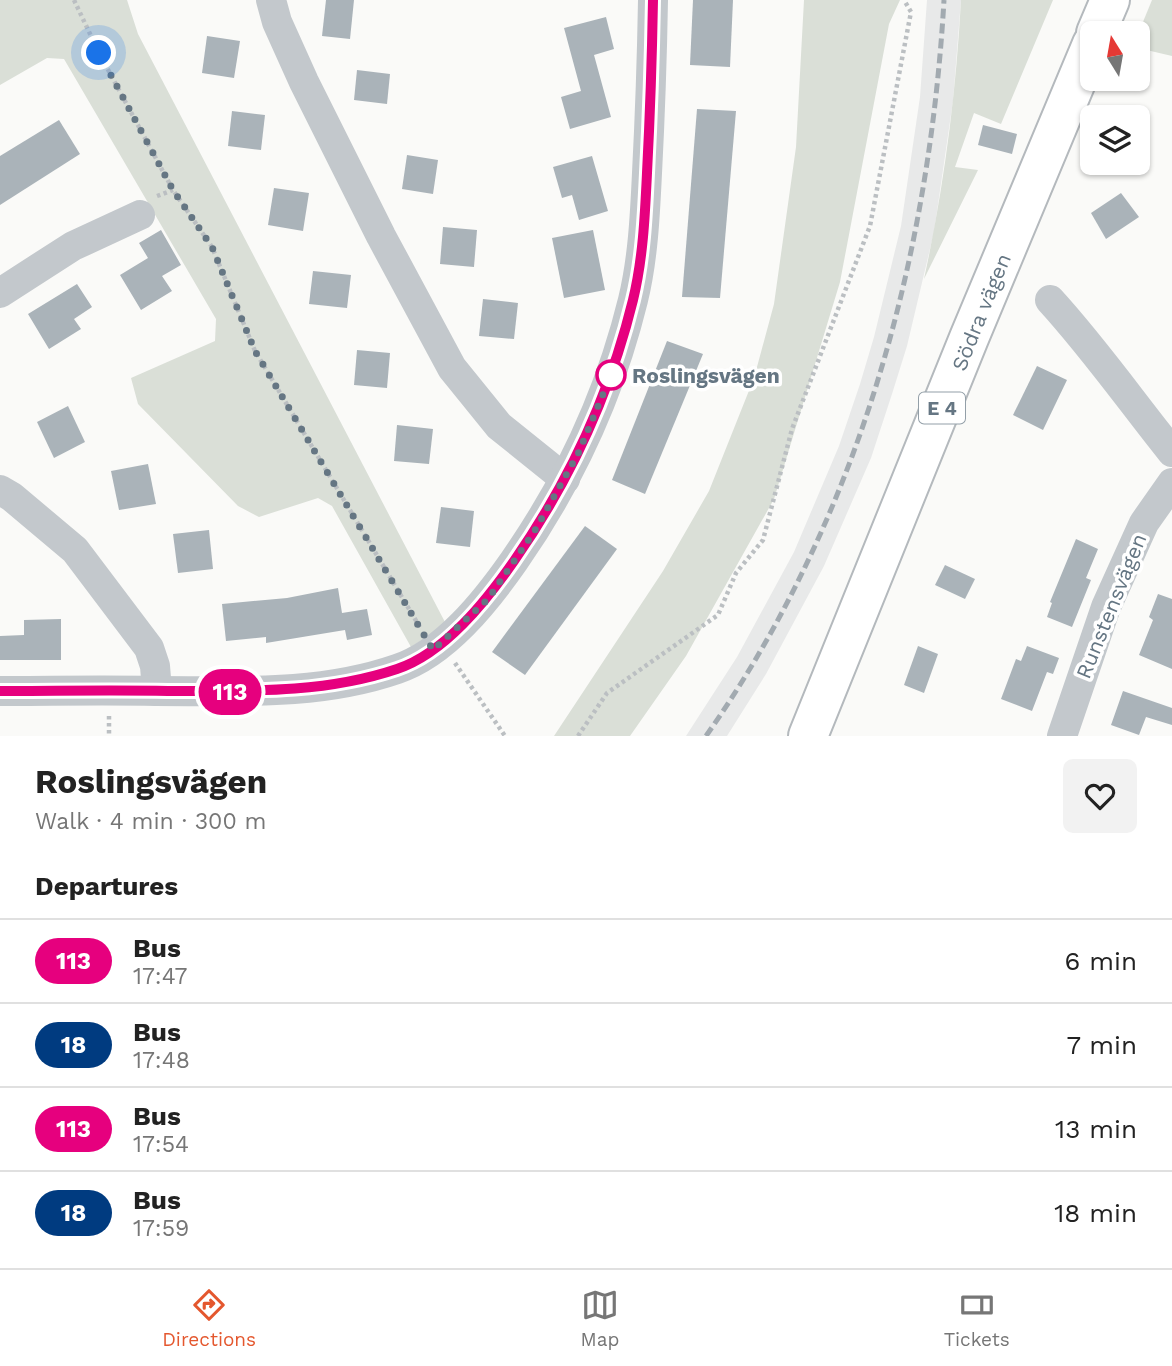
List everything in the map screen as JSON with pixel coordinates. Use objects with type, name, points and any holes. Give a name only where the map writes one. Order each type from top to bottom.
[{"type":"highway","points":[[1101,21],[1110,0]]},
{"type":"highway","name":"Södra vägen","points":[[808,736],[1080,73]]},
{"type":"street","points":[[271,0],[277,22],[304,82],[452,368],[499,426],[565,479]]},
{"type":"street","points":[[0,691],[241,692],[357,682],[401,668],[433,650],[488,599],[534,532],[565,479],[609,382],[634,298],[644,232],[652,93],[653,0]]},
{"type":"street","points":[[0,293],[73,246],[140,215]]},
{"type":"street","points":[[1050,300],[1083,335],[1126,396],[1172,452]]},
{"type":"street","name":"Runstensvägen","points":[[1062,736],[1111,595],[1144,523],[1172,483]]},
{"type":"street","points":[[0,490],[75,550],[149,648],[155,666],[156,691]]},
{"type":"path","points":[[74,0],[99,53],[173,190],[212,247],[255,351],[433,650],[451,657],[505,736]]},
{"type":"path","points":[[578,736],[607,693],[718,615],[736,573],[763,540],[792,429],[870,226],[911,12],[904,0]]},
{"type":"shaded area","points":[[0,0],[127,0],[138,34],[446,624],[411,647],[332,506],[318,498],[259,517],[238,506],[138,404],[131,378],[215,341],[216,319],[64,59],[47,58],[0,85]]},
{"type":"shaded area","points":[[804,0],[900,0],[889,24],[840,282],[774,499],[686,656],[630,736],[554,736],[663,571],[709,491],[754,378],[774,304],[796,147]]},
{"type":"shaded area","points":[[927,0],[961,0],[953,101],[934,232],[907,346],[892,394],[871,458],[824,566],[766,674],[727,736],[686,736],[737,657],[794,552],[839,446],[860,384],[901,226],[920,97]]},
{"type":"shaded area","points":[[961,0],[1053,0],[1001,124],[974,113],[955,167],[978,170],[924,279],[948,140]]},
{"type":"shaded area","points":[[1152,0],[1172,0],[1172,56],[1150,51],[1150,21],[1143,21]]},
{"type":"building","points":[[326,0],[354,0],[350,39],[322,36]]},
{"type":"building","points":[[693,0],[733,0],[730,67],[690,65]]},
{"type":"building","points":[[606,17],[614,49],[594,55],[611,117],[570,129],[561,97],[581,91],[564,28]]},
{"type":"building","points":[[207,36],[240,41],[234,78],[202,73]]},
{"type":"building","points":[[357,70],[390,74],[387,104],[354,100]]},
{"type":"building","points":[[697,109],[736,111],[720,298],[682,297]]},
{"type":"building","points":[[232,111],[265,115],[261,150],[228,146]]},
{"type":"building","points":[[59,120],[80,154],[0,205],[0,156]]},
{"type":"building","points":[[983,125],[1017,134],[1012,154],[978,145]]},
{"type":"building","points":[[407,155],[438,160],[433,194],[402,189]]},
{"type":"building","points":[[592,156],[608,211],[579,220],[572,195],[562,198],[553,167]]},
{"type":"building","points":[[274,188],[309,193],[303,231],[268,225]]},
{"type":"building","points":[[1121,193],[1139,217],[1106,239],[1091,213]]},
{"type":"building","points":[[443,227],[477,230],[474,267],[440,264]]},
{"type":"building","points":[[161,230],[181,265],[162,276],[172,291],[141,310],[120,275],[148,258],[139,243]]},
{"type":"building","points":[[593,230],[605,290],[564,298],[552,238]]},
{"type":"building","points":[[313,271],[351,275],[347,308],[309,304]]},
{"type":"building","points":[[77,284],[92,307],[74,319],[81,329],[49,349],[28,314]]},
{"type":"building","points":[[483,299],[518,303],[514,339],[479,336]]},
{"type":"building","points":[[667,341],[703,354],[645,494],[612,480]]},
{"type":"building","points":[[357,350],[390,353],[387,388],[354,385]]},
{"type":"building","points":[[1037,366],[1067,380],[1043,430],[1013,415]]},
{"type":"building","points":[[68,406],[85,442],[54,458],[37,422]]},
{"type":"building","points":[[397,425],[433,429],[429,464],[394,461]]},
{"type":"building","points":[[148,464],[156,504],[119,510],[111,471]]},
{"type":"building","points":[[441,507],[474,511],[470,547],[436,543]]},
{"type":"building","points":[[585,526],[617,549],[525,675],[492,652]]},
{"type":"building","points":[[209,530],[213,569],[178,573],[173,534]]},
{"type":"building","points":[[1076,539],[1098,549],[1086,578],[1091,580],[1072,627],[1047,617],[1052,603],[1050,602]]},
{"type":"building","points":[[945,565],[975,579],[965,599],[935,585]]},
{"type":"building","points":[[338,588],[342,613],[367,609],[372,635],[347,640],[345,630],[266,643],[266,637],[226,641],[222,604],[287,598]]},
{"type":"building","points":[[1158,594],[1172,599],[1172,669],[1139,655],[1153,620],[1149,617]]},
{"type":"building","points":[[61,619],[61,660],[0,660],[0,636],[24,635],[24,620]]},
{"type":"building","points":[[918,646],[938,654],[924,693],[904,685]]},
{"type":"building","points":[[1027,646],[1059,658],[1053,674],[1047,672],[1032,711],[1001,699],[1016,659],[1021,661]]},
{"type":"building","points":[[1123,691],[1172,708],[1172,725],[1146,717],[1139,735],[1111,725]]},
{"type":"railway","points":[[706,736],[759,653],[805,567],[844,477],[876,385],[902,291],[922,195],[936,98],[944,0]]},
{"type":"bus line","name":"113","points":[[0,691],[241,692],[357,682],[401,668],[433,650],[488,599],[534,532],[578,454],[609,382],[634,298],[644,232],[652,93],[653,0]]},
{"type":"place","name":"Roslingsvägen","points":[[611,375]]},
{"type":"route","points":[[99,53],[173,190],[212,247],[255,351],[433,650],[488,599],[534,532],[578,454],[611,375]]}]
